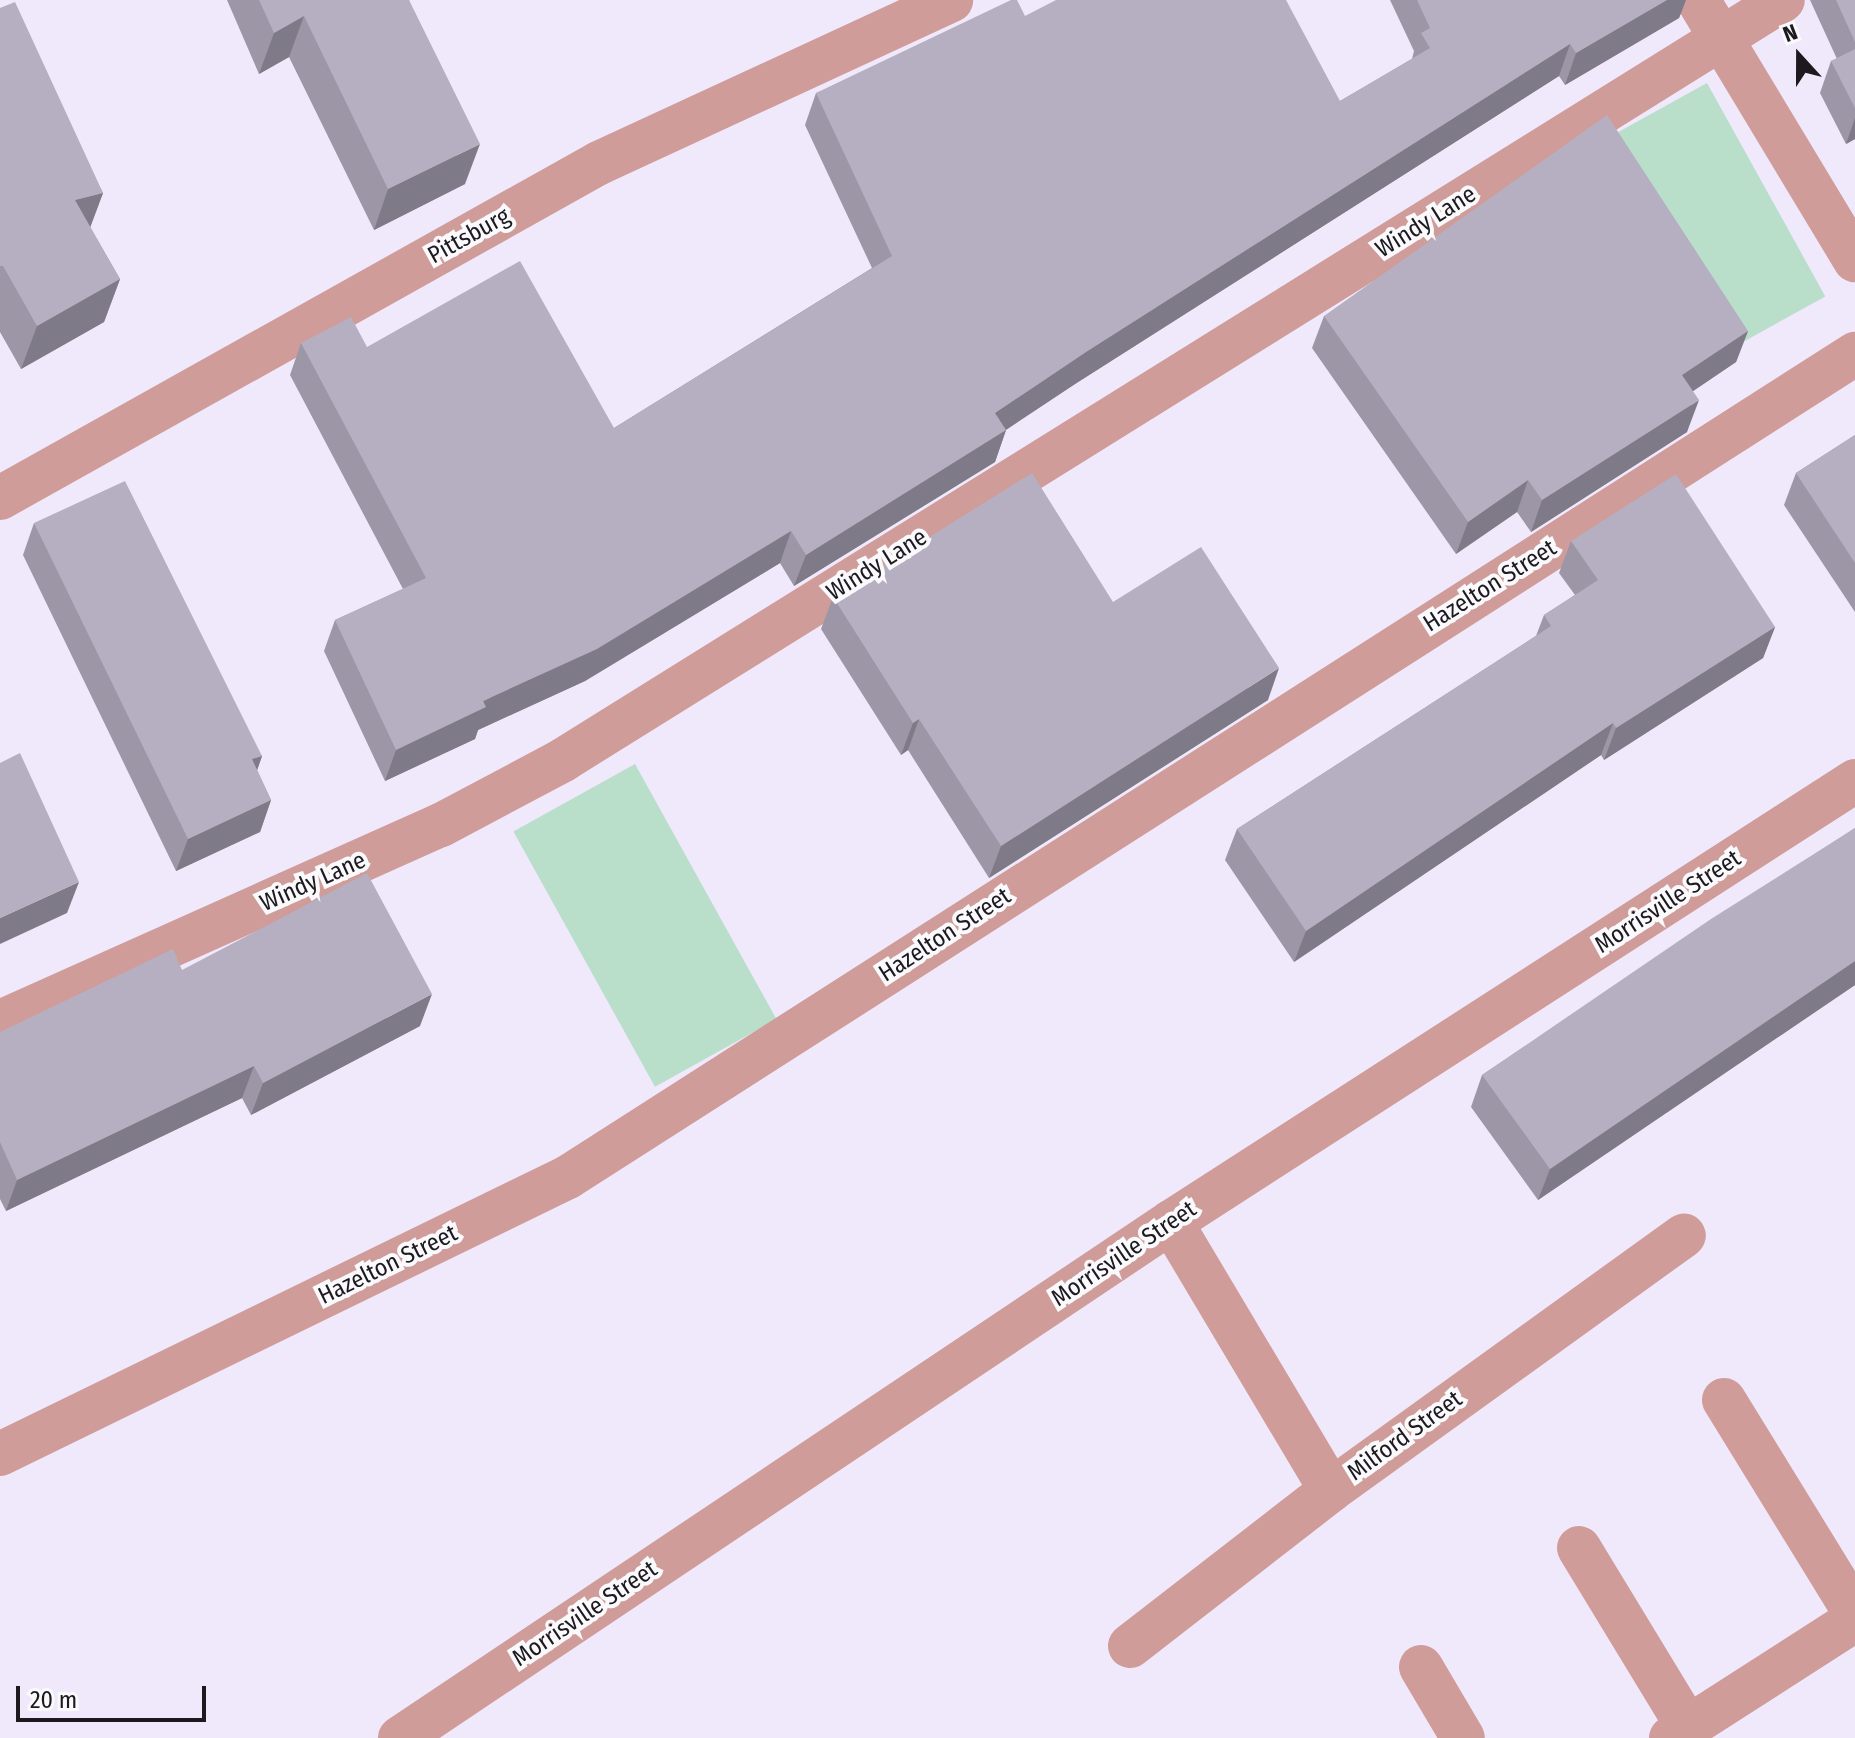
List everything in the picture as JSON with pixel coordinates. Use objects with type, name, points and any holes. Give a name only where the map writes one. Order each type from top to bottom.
[{"type":"street","name":"Pittsburg","points":[[0,498],[599,163],[951,0]]},
{"type":"street","points":[[1698,0],[1717,41],[1855,260]]},
{"type":"street","name":"Windy Lane","points":[[0,1022],[441,825],[563,760],[1783,0]]},
{"type":"street","name":"Hazelton Street","points":[[0,1454],[568,1177],[1855,354]]},
{"type":"street","name":"Morrisville Street","points":[[400,1738],[1171,1222],[1855,781]]},
{"type":"street","points":[[1171,1222],[1331,1490]]},
{"type":"street","name":"Milford Street","points":[[1130,1646],[1331,1490],[1684,1235]]},
{"type":"street","points":[[1724,1400],[1855,1613]]},
{"type":"street","points":[[1579,1548],[1679,1733],[1855,1620]]},
{"type":"street","points":[[1421,1667],[1463,1738]]},
{"type":"green space","points":[[1707,83],[1825,296],[1731,349],[1613,135]]},
{"type":"green space","points":[[635,764],[777,1019],[655,1087],[513,831]]},
{"type":"building","points":[[259,0],[409,0],[480,144],[388,189],[304,16],[274,33]]},
{"type":"building","points":[[1011,0],[1017,0],[1025,16],[1056,0],[1286,0],[1340,101],[1430,48],[1421,33],[1430,28],[1417,0],[1667,0],[1576,53],[1570,44],[1086,352],[995,413],[1006,430],[806,555],[791,531],[597,649],[483,701],[486,707],[396,750],[335,620],[426,578],[301,343],[351,317],[367,347],[520,261],[614,428],[892,256],[816,93]]},
{"type":"building","points":[[1836,0],[1855,0],[1855,42]]},
{"type":"building","points":[[15,2],[103,193],[75,200],[120,279],[37,326],[3,266],[0,266],[0,8]]},
{"type":"building","points":[[1855,49],[1855,108],[1831,61]]},
{"type":"building","points":[[1607,115],[1748,331],[1682,375],[1699,400],[1542,500],[1528,480],[1468,522],[1324,316]]},
{"type":"building","points":[[1855,435],[1855,563],[1796,473]]},
{"type":"building","points":[[1032,473],[1113,602],[1201,547],[1279,668],[1001,846],[919,719],[913,723],[833,597]]},
{"type":"building","points":[[1676,474],[1775,627],[1616,728],[1613,723],[1306,931],[1237,829],[1551,626],[1544,615],[1598,580],[1571,541]]},
{"type":"building","points":[[125,481],[262,756],[252,759],[271,800],[188,839],[34,523]]},
{"type":"building","points":[[20,753],[79,882],[0,918],[0,763]]},
{"type":"building","points":[[1855,828],[1855,961],[1550,1169],[1482,1075],[1711,919]]},
{"type":"building","points":[[367,873],[432,994],[263,1083],[254,1066],[17,1180],[0,1142],[0,1032],[173,949],[182,970]]}]
